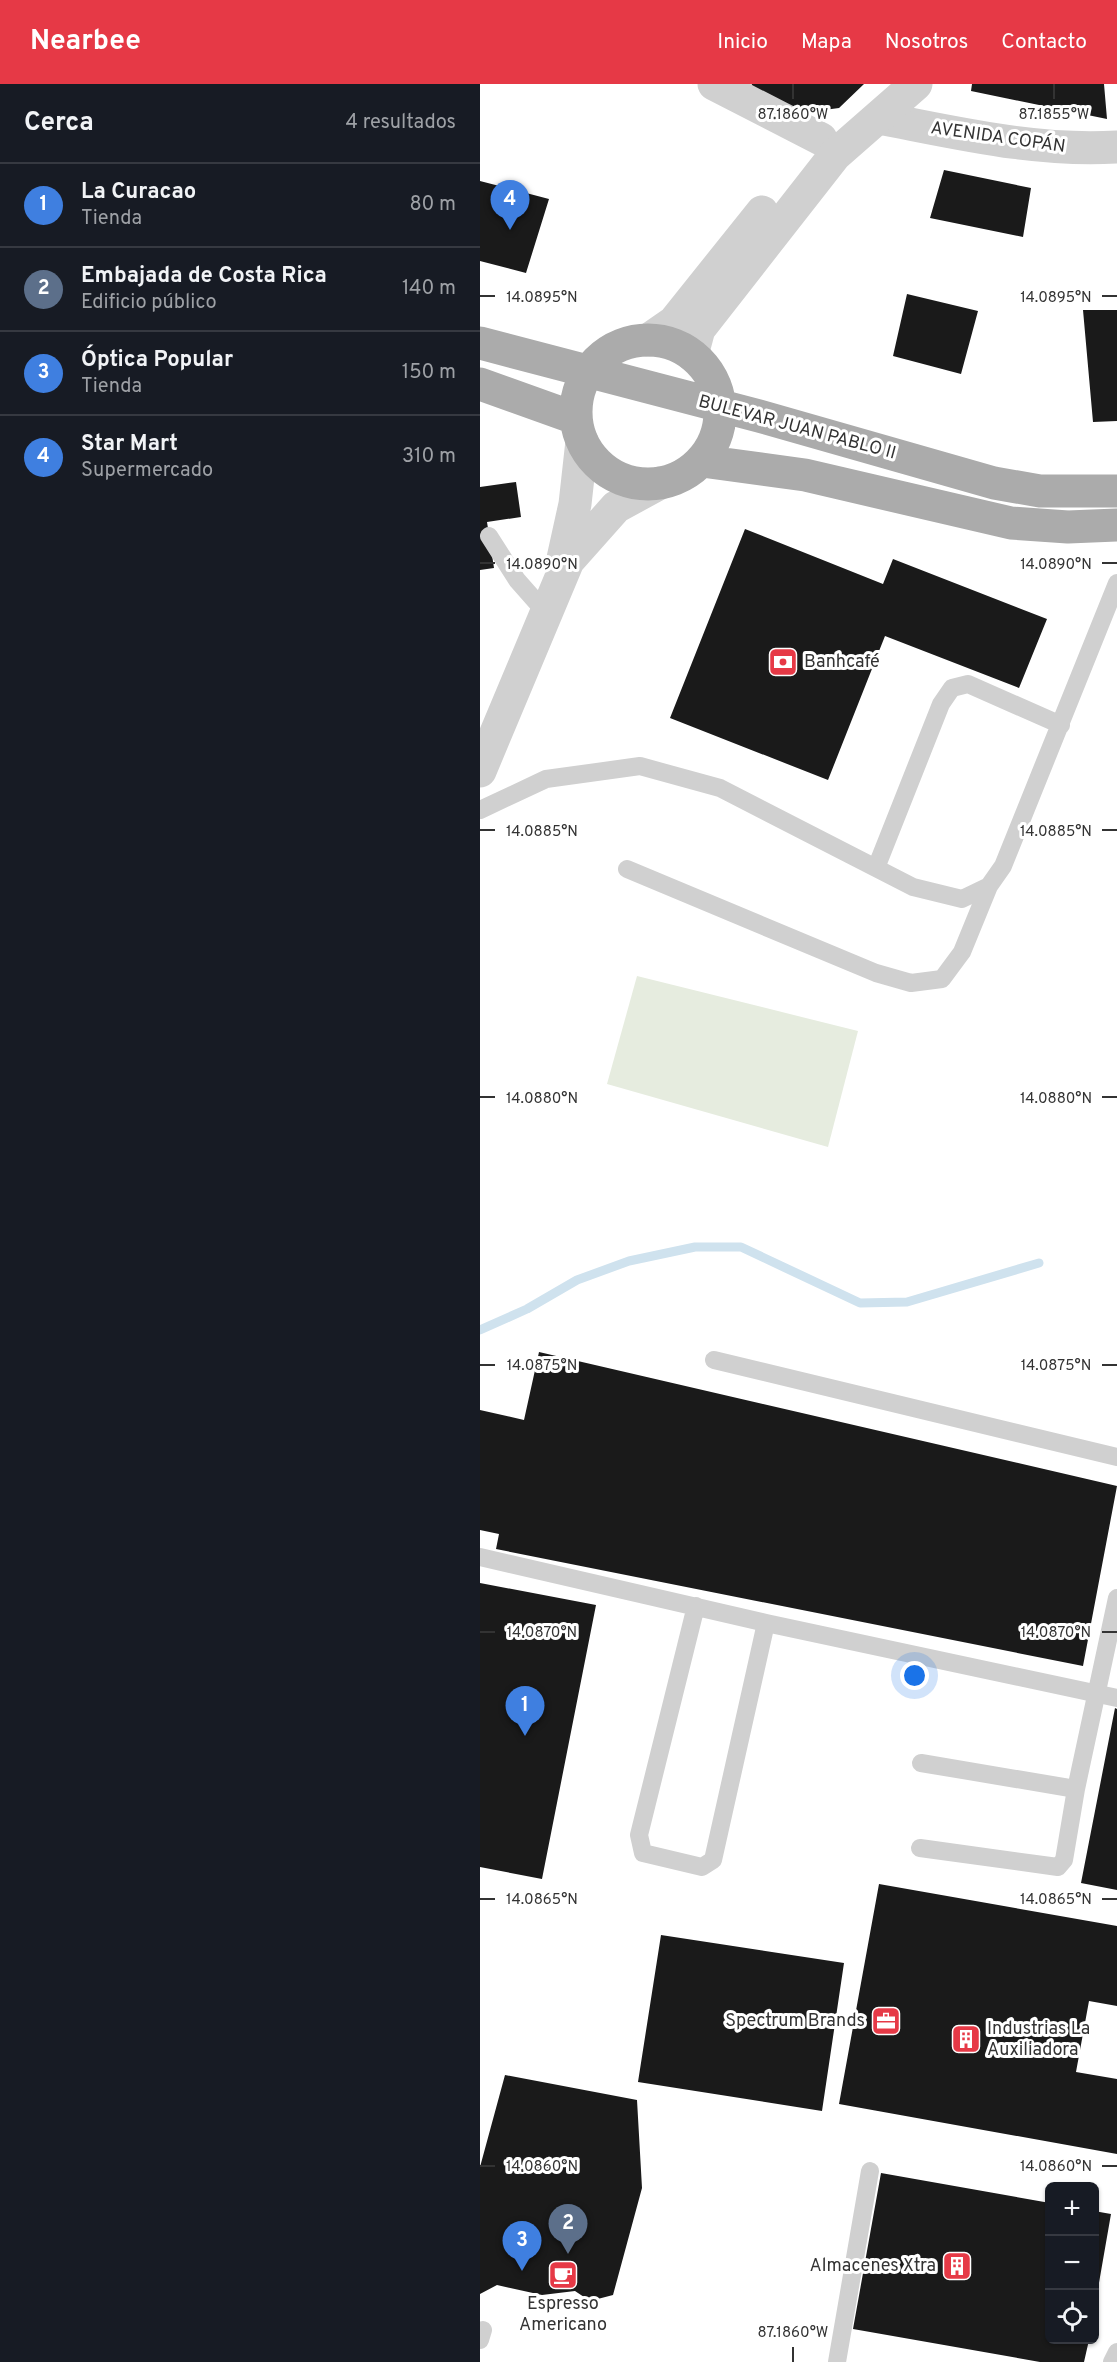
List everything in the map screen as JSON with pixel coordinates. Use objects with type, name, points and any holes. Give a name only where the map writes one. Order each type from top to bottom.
[{"type":"main road","points":[[480,328],[603,355]]},
{"type":"main road","points":[[648,340],[671,344],[700,364],[718,394],[721,418],[715,441],[702,461],[683,475],[660,483],[636,483],[613,476],[595,461],[578,430],[577,394],[587,372],[603,355],[624,344],[648,340]]},
{"type":"main road","name":"BULEVAR JUAN PABLO II","points":[[480,343],[759,416],[994,483],[1040,491],[1117,491]]},
{"type":"main road","name":"BULEVAR JUAN PABLO II","points":[[700,364],[749,391],[811,413],[925,448],[1021,473],[1080,478],[1117,477]]},
{"type":"main road","points":[[480,384],[578,430]]},
{"type":"main road","points":[[702,461],[805,475],[1011,523],[1068,527],[1117,525]]},
{"type":"street","points":[[714,84],[821,139]]},
{"type":"street","points":[[648,340],[674,322],[821,139],[886,84]]},
{"type":"street","points":[[700,364],[699,329],[836,155],[916,84]]},
{"type":"street","name":"AVENIDA COPÁN","points":[[879,118],[998,141],[1078,149],[1117,147]]},
{"type":"street","points":[[551,604],[573,516],[578,430]]},
{"type":"street","points":[[480,771],[567,561],[599,523],[616,507],[660,483]]},
{"type":"lane","points":[[489,536],[518,580],[551,604]]},
{"type":"lane","points":[[627,869],[876,973],[910,983],[942,979],[962,952],[989,886],[1003,866],[1117,583]]},
{"type":"lane","points":[[876,868],[941,704],[952,688],[968,684],[1061,725]]},
{"type":"lane","points":[[480,810],[546,779],[640,766],[720,788],[913,886],[962,899],[989,886]]},
{"type":"lane","points":[[714,1360],[1117,1456]]},
{"type":"lane","points":[[480,1557],[766,1623],[1117,1698]]},
{"type":"lane","points":[[920,1848],[1058,1867],[1064,1860],[1076,1789],[1117,1598]]},
{"type":"lane","points":[[696,1606],[639,1834],[643,1853],[702,1867],[713,1860],[766,1623]]},
{"type":"lane","points":[[921,1763],[1076,1789]]},
{"type":"lane","points":[[837,2362],[870,2171]]},
{"type":"lane","points":[[1113,2362],[1117,2352]]},
{"type":"shaded area","points":[[637,976],[858,1031],[828,1147],[607,1084]]},
{"type":"building","points":[[752,84],[864,84],[839,108],[794,114],[748,92]]},
{"type":"building","points":[[972,84],[1104,84],[1107,119],[971,91]]},
{"type":"building","points":[[944,170],[1031,188],[1023,237],[930,218]]},
{"type":"building","points":[[480,181],[549,199],[526,273],[480,261]]},
{"type":"building","points":[[907,294],[978,311],[961,374],[893,356]]},
{"type":"building","points":[[1083,310],[1117,310],[1117,421],[1093,422]]},
{"type":"building","points":[[516,482],[521,517],[487,522],[494,568],[480,570],[480,487]]},
{"type":"building","name":"Banhcafé","points":[[745,529],[883,584],[893,559],[1047,619],[1019,688],[885,636],[828,780],[670,718]]},
{"type":"building","points":[[539,1352],[1117,1486],[1083,1666],[496,1549],[499,1534],[480,1530],[480,1410],[524,1420]]},
{"type":"building","points":[[480,1583],[596,1605],[542,1879],[480,1867]]},
{"type":"building","points":[[1115,1708],[1117,1709],[1117,1890],[1081,1883]]},
{"type":"building","name":"Industrias La Auxiliadora","points":[[879,1884],[1117,1926],[1117,2006],[1089,2001],[1076,2072],[1117,2079],[1117,2154],[839,2104]]},
{"type":"building","points":[[661,1935],[844,1963],[822,2111],[638,2082]]},
{"type":"building","points":[[505,2075],[637,2100],[642,2188],[613,2295],[590,2301],[575,2291],[542,2295],[497,2285],[480,2294],[480,2167]]},
{"type":"building","name":"Almacenes Xtra","points":[[881,2173],[1045,2202],[1045,2344],[1088,2344],[1084,2362],[1040,2362],[853,2329]]},
{"type":"building","points":[[1099,2212],[1111,2214],[1099,2283]]},
{"type":"waterway","points":[[480,1330],[527,1309],[577,1280],[629,1261],[695,1247],[741,1247],[860,1303],[907,1302],[1039,1263]]},
{"type":"place","name":"Star Mart","points":[[510,230]]},
{"type":"place","name":"Banhcafé","points":[[783,662]]},
{"type":"place","name":"La Curacao","points":[[525,1736]]},
{"type":"place","name":"Spectrum Brands","points":[[886,2021]]},
{"type":"place","name":"Industrias La Auxiliadora","points":[[966,2039]]},
{"type":"place","name":"Embajada de Costa Rica","points":[[568,2254]]},
{"type":"place","name":"Almacenes Xtra","points":[[957,2266]]},
{"type":"place","name":"Óptica Popular","points":[[522,2271]]},
{"type":"place","name":"Espresso Americano","points":[[563,2275]]}]
